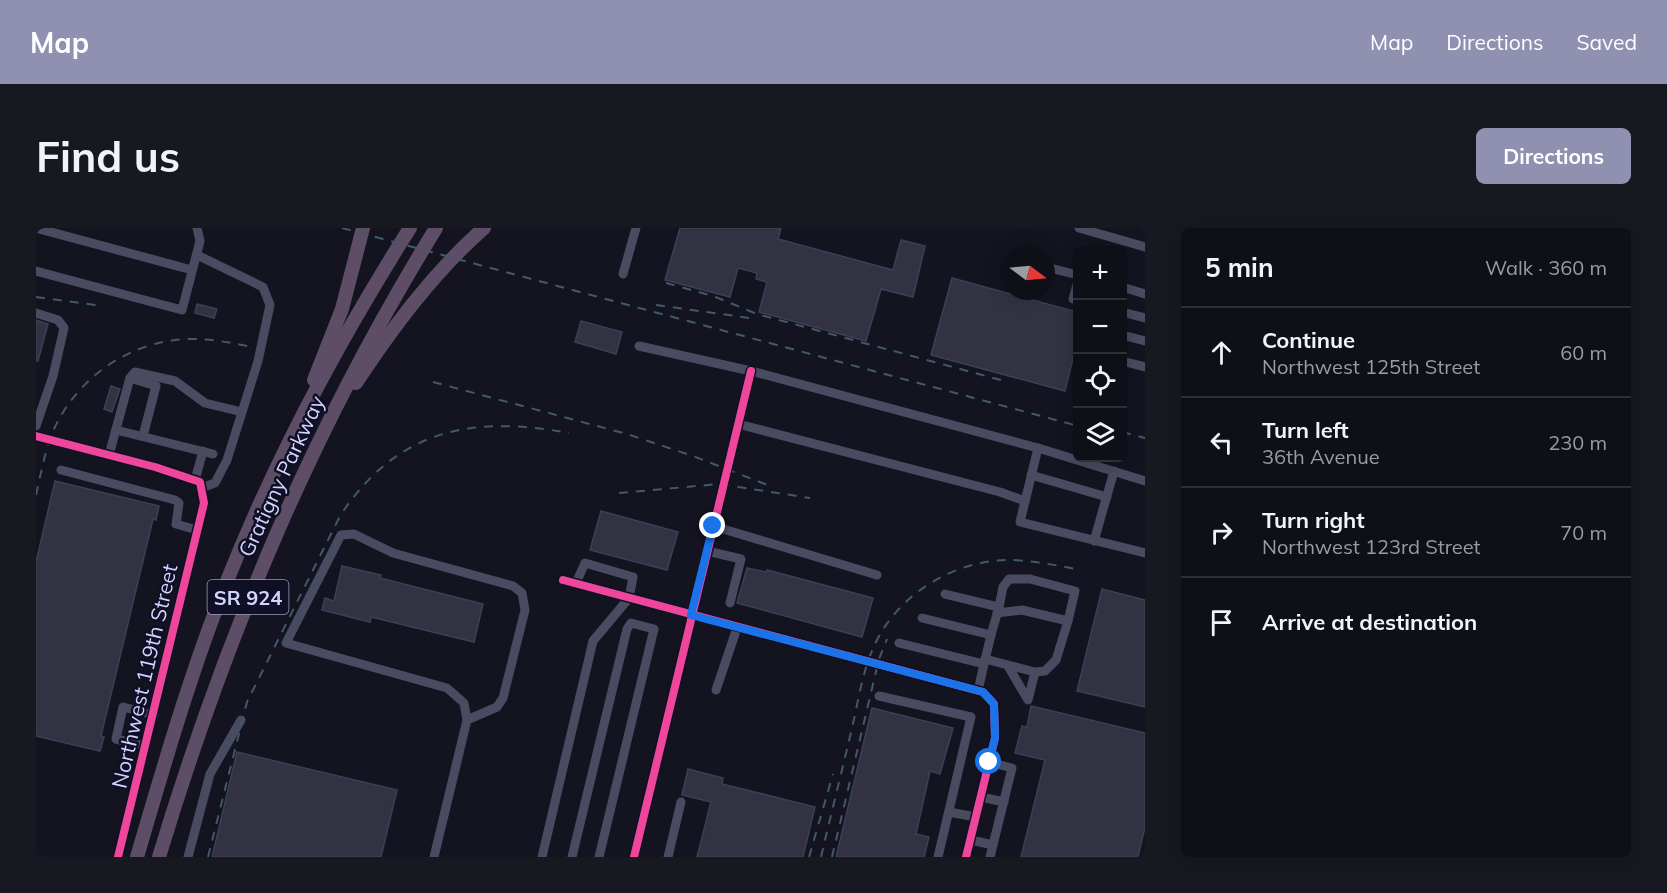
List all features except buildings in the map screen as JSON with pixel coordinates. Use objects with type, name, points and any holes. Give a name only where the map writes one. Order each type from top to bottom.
[{"type":"highway","points":[[316,385],[342,309],[363,228]]},
{"type":"highway","name":"Gratigny Parkway","points":[[137,857],[192,680],[227,582],[316,385],[410,228]]},
{"type":"highway","name":"Gratigny Parkway","points":[[159,857],[207,705],[245,604],[325,428],[345,394],[395,295],[436,228]]},
{"type":"highway","points":[[345,394],[436,275],[484,228]]},
{"type":"street","points":[[36,228],[192,270]]},
{"type":"street","points":[[36,271],[182,309],[200,241],[197,228]]},
{"type":"street","points":[[623,274],[636,228]]},
{"type":"street","points":[[1079,228],[1145,247]]},
{"type":"street","points":[[36,436],[108,455],[198,484],[215,483],[227,460],[258,361],[270,305],[263,287],[197,255]]},
{"type":"street","points":[[1055,269],[1073,274]]},
{"type":"street","points":[[1127,289],[1145,294]]},
{"type":"street","points":[[36,313],[58,320],[64,328],[53,376],[36,426]]},
{"type":"street","points":[[1127,313],[1145,318]]},
{"type":"street","points":[[1127,336],[1145,341]]},
{"type":"street","points":[[639,346],[751,371],[1038,448],[1145,481]]},
{"type":"street","points":[[1127,362],[1145,367]]},
{"type":"street","points":[[634,857],[751,371]]},
{"type":"street","points":[[108,455],[130,378],[135,372],[175,381],[205,403],[242,412]]},
{"type":"street","points":[[130,378],[156,386],[142,436]]},
{"type":"street","points":[[738,424],[1000,492],[1025,501]]},
{"type":"street","points":[[116,430],[208,453],[198,484]]},
{"type":"street","points":[[1038,448],[1020,522],[1145,554]]},
{"type":"street","points":[[61,470],[175,500],[179,503],[176,524],[197,530]]},
{"type":"street","points":[[1094,541],[1114,471]]},
{"type":"street","points":[[1031,475],[1107,497]]},
{"type":"street","name":"Northwest 119th Street","points":[[118,857],[126,833],[204,503],[198,484]]},
{"type":"street","points":[[713,526],[877,575]]},
{"type":"street","points":[[434,857],[467,720],[464,703],[447,688],[286,643],[341,535],[354,534],[393,553],[513,586],[522,593],[525,610],[503,698],[497,707],[467,720]]},
{"type":"street","points":[[707,551],[741,559],[729,603]]},
{"type":"street","points":[[542,857],[592,641],[629,598],[633,577],[585,562],[576,584]]},
{"type":"street","points":[[899,642],[985,662],[1035,672],[1045,671],[1056,660],[1075,591],[1030,579],[1009,579],[1003,588],[991,635],[985,662],[978,691]]},
{"type":"street","points":[[563,580],[983,692],[994,704],[995,738],[966,857]]},
{"type":"street","points":[[945,594],[998,610],[1022,610],[1068,621]]},
{"type":"street","points":[[922,618],[991,635]]},
{"type":"street","points":[[572,857],[627,629],[631,623],[654,629],[599,857]]},
{"type":"street","points":[[716,690],[738,628]]},
{"type":"street","points":[[1008,666],[1028,700],[1035,672]]},
{"type":"street","points":[[879,696],[971,717],[938,857]]},
{"type":"street","points":[[146,746],[116,739],[123,707],[154,715]]},
{"type":"street","points":[[188,857],[207,782],[241,720]]},
{"type":"street","points":[[989,762],[1012,768],[990,857]]},
{"type":"street","points":[[981,797],[1004,802]]},
{"type":"street","points":[[668,857],[681,802]]},
{"type":"street","points":[[949,812],[976,817]]},
{"type":"street","points":[[126,833],[126,848],[132,857]]},
{"type":"street","points":[[971,840],[993,845]]},
{"type":"railway","points":[[342,228],[1073,425]]},
{"type":"railway","points":[[666,283],[713,296],[757,314],[1008,382]]},
{"type":"railway","points":[[36,297],[96,305]]},
{"type":"railway","points":[[656,305],[757,319]]},
{"type":"railway","points":[[36,495],[54,429],[78,392],[110,364],[149,345],[171,341],[208,340],[252,347]]},
{"type":"railway","points":[[433,382],[627,434],[693,456],[770,486]]},
{"type":"railway","points":[[208,857],[247,702],[340,516],[362,487],[386,464],[412,447],[440,435],[469,428],[500,426],[569,433]]},
{"type":"railway","points":[[1127,433],[1145,438]]},
{"type":"railway","points":[[619,493],[719,484],[810,498]]},
{"type":"railway","points":[[821,857],[868,661],[877,640],[901,607],[934,581],[972,565],[1012,560],[1076,569]]},
{"type":"railway","points":[[832,857],[879,659],[887,639]]},
{"type":"railway","points":[[809,857],[833,774]]},
{"type":"cycle path","points":[[634,857],[751,371]]},
{"type":"cycle path","points":[[36,436],[155,467],[200,482],[204,503],[118,857]]},
{"type":"cycle path","points":[[563,580],[983,692],[994,704],[995,738],[966,857]]},
{"type":"route","points":[[713,526],[691,615],[983,692],[994,704],[995,738],[989,762]]}]
